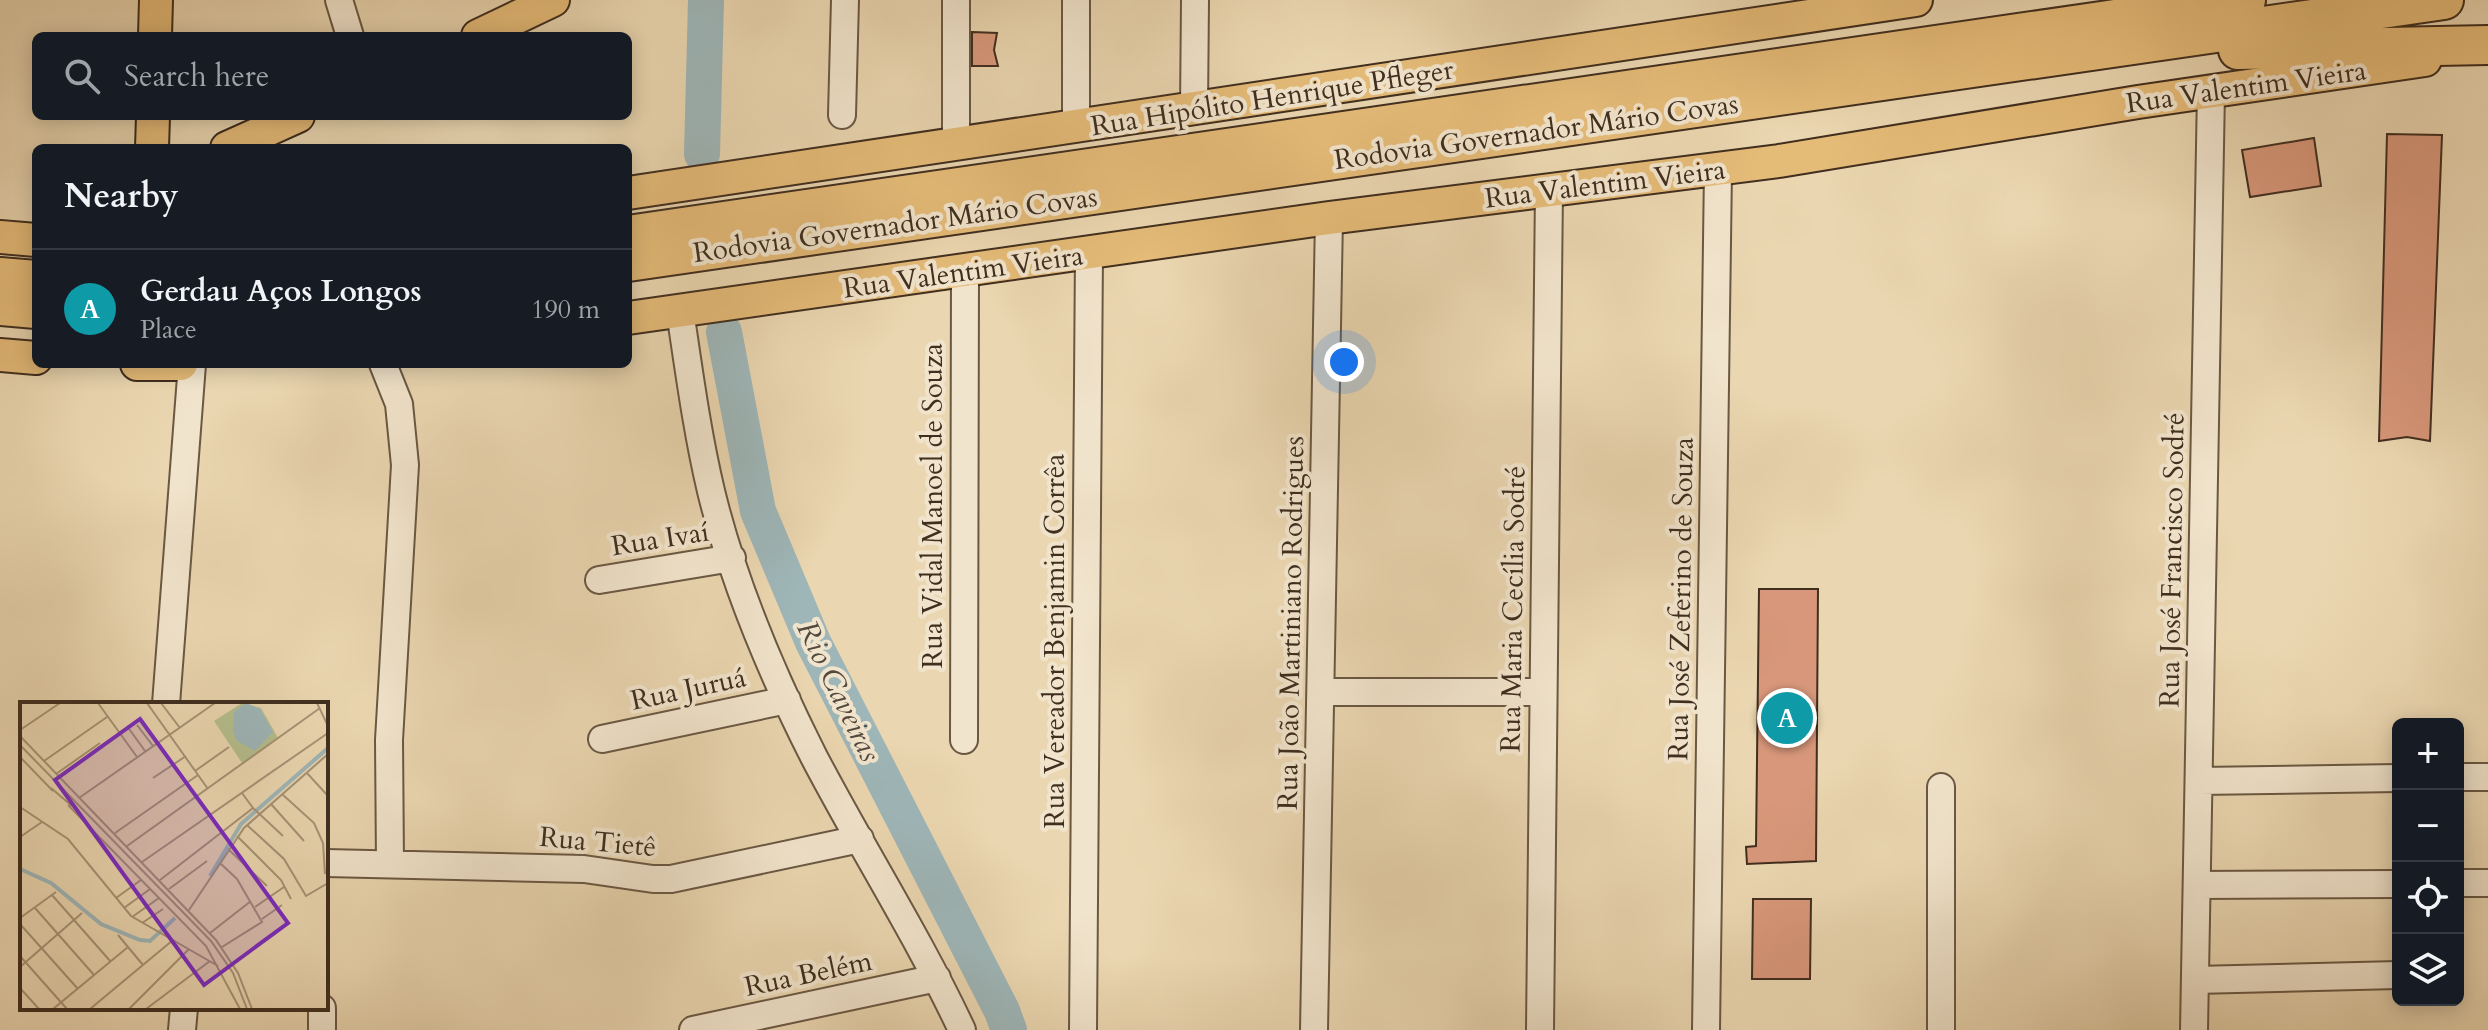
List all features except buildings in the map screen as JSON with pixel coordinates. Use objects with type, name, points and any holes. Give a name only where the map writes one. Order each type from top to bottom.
[{"type":"highway","points":[[1934,45],[2121,0]]},
{"type":"highway","name":"Rodovia Governador Mário Covas","points":[[632,234],[2246,0]]},
{"type":"highway","name":"Rodovia Governador Mário Covas","points":[[632,261],[2444,0]]},
{"type":"highway","points":[[2072,54],[2488,45]]},
{"type":"highway","points":[[0,277],[32,280]]},
{"type":"highway","points":[[0,306],[32,309]]},
{"type":"main road","points":[[155,32],[156,0]]},
{"type":"main road","name":"Rua Hipólito Henrique Pfleger","points":[[632,192],[1910,1]]},
{"type":"main road","points":[[485,32],[536,5]]},
{"type":"main road","name":"Rua Valentim Vieira","points":[[632,317],[1329,218],[1718,170],[2211,91],[2488,51]]},
{"type":"main road","points":[[152,144],[153,120]]},
{"type":"main road","points":[[236,144],[289,120]]},
{"type":"main road","points":[[0,355],[32,358]]},
{"type":"street","points":[[339,0],[349,32]]},
{"type":"street","points":[[842,115],[845,0]]},
{"type":"street","points":[[956,0],[956,144]]},
{"type":"street","points":[[1076,0],[1076,126]]},
{"type":"street","points":[[1194,108],[1195,0]]},
{"type":"street","name":"Rua José Francisco Sodré","points":[[2194,1030],[2211,91]]},
{"type":"street","name":"Rua José Zeferino de Souza","points":[[1706,1030],[1718,170]]},
{"type":"street","name":"Rua Maria Cecília Sodré","points":[[1540,1030],[1549,189]]},
{"type":"street","name":"Rua João Martiniano Rodrigues","points":[[1314,1030],[1329,218]]},
{"type":"street","name":"Rua Vereador Benjamin Corrêa","points":[[1083,1030],[1089,253]]},
{"type":"street","name":"Rua Vidal Manoel de Souza","points":[[964,740],[965,271]]},
{"type":"street","points":[[680,311],[704,458],[732,558],[787,700],[815,758],[937,978],[962,1030]]},
{"type":"street","points":[[166,702],[192,368]]},
{"type":"street","points":[[385,368],[399,404],[405,465],[389,740],[390,863]]},
{"type":"street","name":"Rua Ivaí","points":[[599,580],[732,558]]},
{"type":"street","points":[[1321,692],[1543,692]]},
{"type":"street","name":"Rua Juruá","points":[[602,739],[787,700]]},
{"type":"street","points":[[2464,777],[2488,777]]},
{"type":"street","points":[[2199,781],[2392,778]]},
{"type":"street","points":[[1941,787],[1941,1030]]},
{"type":"street","name":"Rua Tietê","points":[[328,863],[584,869],[671,879],[860,839]]},
{"type":"street","points":[[2464,883],[2488,883]]},
{"type":"street","points":[[2197,885],[2392,884]]},
{"type":"street","points":[[2195,980],[2392,975]]},
{"type":"street","name":"Rua Belém","points":[[693,1030],[937,978]]},
{"type":"street","points":[[182,1030],[184,1010]]},
{"type":"waterway","name":"Rio Caveiras","points":[[702,154],[706,0]]},
{"type":"waterway","name":"Rio Caveiras","points":[[724,332],[758,511],[813,642],[1009,1030]]},
{"type":"place","name":"Gerdau Aços Longos","points":[[1787,718]]}]
